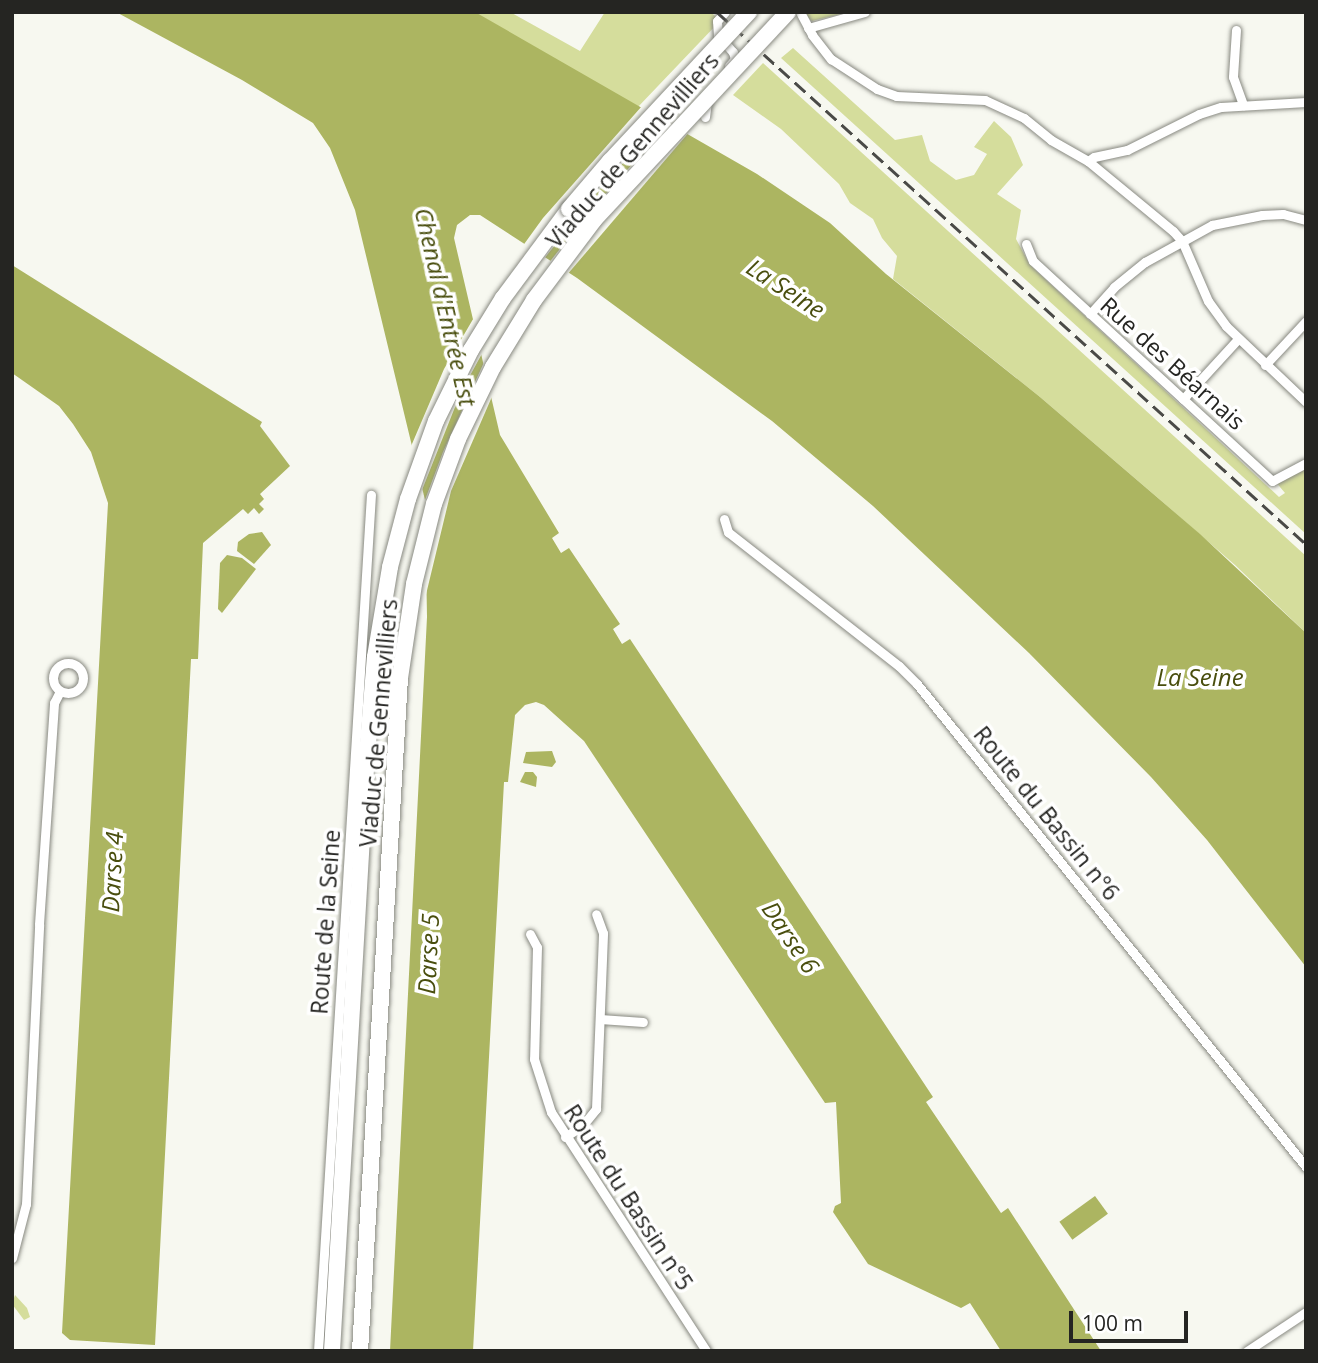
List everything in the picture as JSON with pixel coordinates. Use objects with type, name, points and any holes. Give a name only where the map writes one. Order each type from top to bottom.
[{"type":"highway","name":"Viaduc de Gennevilliers","points":[[332,1351],[375,657],[390,567],[408,499],[436,421],[465,362],[510,287],[610,161],[750,12]]},
{"type":"highway","name":"Viaduc de Gennevilliers","points":[[360,1351],[400,678],[414,584],[434,504],[458,439],[493,367],[534,300],[594,220],[788,12]]},
{"type":"street","points":[[705,117],[708,98],[735,59],[729,46],[718,34],[716,21],[724,12]]},
{"type":"street","points":[[800,12],[831,59],[877,89],[896,96],[985,100],[1024,118],[1051,140],[1088,161],[1182,241],[1208,301],[1238,340],[1306,402]]},
{"type":"street","points":[[808,27],[865,12]]},
{"type":"street","points":[[1236,30],[1233,77],[1243,105]]},
{"type":"street","points":[[1088,161],[1094,157],[1126,150],[1199,114],[1243,105],[1306,102]]},
{"type":"street","points":[[1090,314],[1129,275],[1212,225],[1247,216],[1283,214],[1306,220]]},
{"type":"street","name":"Rue des Béarnais","points":[[1027,244],[1033,261],[1272,481],[1306,463]]},
{"type":"street","points":[[1265,365],[1306,321]]},
{"type":"street","points":[[1183,399],[1238,340]]},
{"type":"street","name":"Route de la Seine","points":[[318,1351],[371,495]]},
{"type":"street","name":"Route du Bassin n°6","points":[[724,519],[728,532],[898,666],[917,684],[1306,1167]]},
{"type":"street","points":[[12,1258],[26,1205],[39,924],[54,703],[60,691]]},
{"type":"street","points":[[565,1137],[583,1125],[596,1109],[603,933],[596,914]]},
{"type":"street","name":"Route du Bassin n°5","points":[[530,934],[537,947],[534,1059],[551,1112],[706,1351]]},
{"type":"street","points":[[600,1019],[643,1022]]},
{"type":"street","points":[[1247,1351],[1306,1312]]},
{"type":"shaded area","points":[[474,12],[510,12],[580,51],[605,12],[711,12],[720,21],[637,108]]},
{"type":"shaded area","points":[[808,12],[849,12],[812,21],[805,16]]},
{"type":"shaded area","points":[[793,48],[895,140],[922,135],[930,161],[956,180],[974,175],[987,154],[974,147],[994,121],[1011,137],[1023,165],[997,194],[1021,210],[1016,239],[1030,265],[1279,497],[1285,493],[1275,481],[1306,466],[1306,534],[781,58]]},
{"type":"shaded area","points":[[763,63],[1306,556],[1306,633],[1235,565],[1158,498],[1040,397],[893,279],[897,256],[882,238],[873,219],[850,203],[839,184],[781,129],[733,95]]},
{"type":"shaded area","points":[[15,1295],[27,1308],[30,1317],[24,1320],[12,1304]]},
{"type":"water","points":[[116,12],[475,12],[757,174],[830,223],[886,274],[1040,397],[1200,534],[1306,633],[1306,967],[1207,840],[1151,777],[1029,653],[873,506],[772,421],[577,278],[480,215],[470,215],[457,225],[454,238],[500,435],[559,533],[552,538],[561,553],[569,548],[620,624],[613,629],[622,644],[630,639],[933,1097],[926,1102],[1001,1213],[1008,1208],[1101,1351],[1001,1351],[970,1303],[961,1308],[868,1264],[833,1212],[835,1206],[841,1203],[836,1102],[825,1103],[584,741],[544,705],[536,702],[525,705],[515,715],[508,782],[504,782],[473,1351],[390,1351],[427,617],[425,500],[355,210],[330,148],[313,123],[242,80]]},
{"type":"water","name":"Darse 4","points":[[12,265],[262,422],[260,426],[290,466],[260,494],[264,499],[259,504],[264,509],[259,514],[254,508],[248,514],[243,509],[203,543],[198,659],[191,659],[155,1345],[70,1340],[62,1333],[108,503],[91,452],[73,424],[59,406],[12,373]]},
{"type":"water","points":[[262,532],[271,545],[254,564],[237,551],[238,542],[249,534]]},
{"type":"water","points":[[227,555],[242,558],[256,569],[222,613],[218,609],[220,563]]},
{"type":"water","points":[[552,751],[556,762],[552,767],[523,763],[526,752]]},
{"type":"water","points":[[525,772],[533,772],[537,777],[536,787],[520,782]]},
{"type":"water","points":[[1095,1196],[1108,1214],[1072,1240],[1059,1222]]},
{"type":"pier","points":[[642,106],[664,118],[604,184],[543,260],[522,247],[543,218]]},
{"type":"pier","points":[[671,121],[690,131],[566,276],[548,264],[586,216]]},
{"type":"pier","points":[[476,314],[484,350],[461,392],[420,495],[409,451],[444,369]]},
{"type":"pier","points":[[486,358],[494,392],[451,491],[423,607],[421,514],[443,452]]},
{"type":"railway","points":[[717,12],[1306,544]]},
{"type":"water label","name":"La Seine","points":[[786,288]]},
{"type":"water label","name":"Chenal d'Entrée Est","points":[[446,307]]},
{"type":"water label","name":"La Seine","points":[[1200,677]]},
{"type":"water label","name":"Darse 6","points":[[791,937]]},
{"type":"water label","name":"Darse 5","points":[[428,954]]}]
